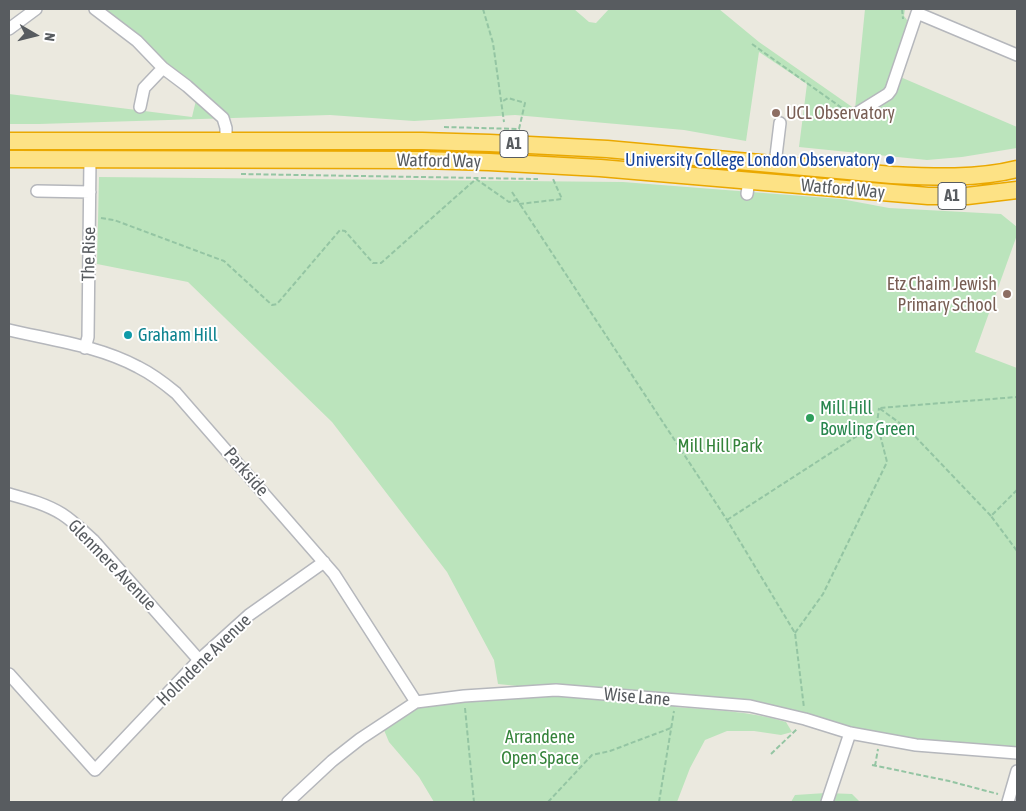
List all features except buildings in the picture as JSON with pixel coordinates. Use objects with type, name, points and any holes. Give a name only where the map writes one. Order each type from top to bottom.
[{"type":"highway","name":"Watford Way","points":[[9,142],[422,141],[607,149],[892,175],[933,177],[964,176],[1017,170]]},
{"type":"highway","name":"Watford Way","points":[[9,159],[411,160],[489,162],[600,168],[748,187],[928,196],[967,196],[1017,190]]},
{"type":"street","points":[[9,29],[36,9]]},
{"type":"street","points":[[95,9],[137,41],[163,68],[187,86],[223,118],[226,128],[226,141]]},
{"type":"street","points":[[859,112],[892,90],[917,13],[1017,55]]},
{"type":"street","points":[[140,107],[144,88],[163,68]]},
{"type":"street","points":[[775,164],[780,123]]},
{"type":"street","name":"The Rise","points":[[85,348],[88,336],[90,159]]},
{"type":"street","points":[[37,191],[90,192]]},
{"type":"street","name":"Parkside","points":[[9,330],[112,355],[156,377],[176,393],[334,574],[416,702]]},
{"type":"street","name":"Glenmere Avenue","points":[[9,494],[61,513],[75,523],[93,540],[199,660]]},
{"type":"street","name":"Holmdene Avenue","points":[[9,674],[95,770],[199,660],[249,616],[324,562]]},
{"type":"street","name":"Wise Lane","points":[[288,802],[332,761],[360,739],[416,702],[464,696],[556,690],[750,706],[805,719],[850,733],[916,745],[1017,753]]},
{"type":"street","points":[[826,802],[850,733]]},
{"type":"street","points":[[1009,800],[1017,772]]},
{"type":"path","points":[[483,9],[492,43],[504,122]]},
{"type":"path","points":[[752,44],[850,113],[859,112]]},
{"type":"path","points":[[438,127],[519,129],[525,103],[508,98],[501,102]]},
{"type":"path","points":[[238,174],[543,179]]},
{"type":"path","points":[[89,218],[114,220],[224,261],[272,305],[277,304],[340,230],[345,231],[373,262],[381,263],[476,179],[510,202],[517,200]]},
{"type":"path","points":[[519,204],[562,199],[553,179]]},
{"type":"path","points":[[512,192],[727,520],[795,633],[805,719],[796,731],[771,754]]},
{"type":"path","points":[[880,408],[1017,397]]},
{"type":"path","points":[[795,633],[823,594],[887,462],[877,423],[880,408]]},
{"type":"path","points":[[880,408],[908,429],[991,516],[1017,551]]},
{"type":"path","points":[[727,520],[877,423]]},
{"type":"path","points":[[991,516],[1017,490]]},
{"type":"path","points":[[464,696],[474,802]]},
{"type":"path","points":[[659,802],[676,700]]},
{"type":"path","points":[[548,802],[592,755],[610,751],[671,728]]},
{"type":"path","points":[[877,752],[873,766],[950,781],[1009,800]]},
{"type":"green space","points":[[101,9],[574,9],[589,22],[596,23],[609,9],[719,9],[759,42],[855,109],[865,9],[905,9],[904,16],[907,20],[919,25],[898,76],[1017,127],[1017,148],[962,157],[927,160],[799,147],[807,84],[759,52],[746,141],[684,130],[515,115],[414,121],[330,115],[9,124],[9,94],[192,117],[198,92],[135,34]]},
{"type":"green space","name":"Mill Hill Park","points":[[99,177],[623,182],[841,199],[889,208],[1001,214],[1017,227],[1017,235],[975,352],[1017,368],[1017,753],[915,745],[805,719],[676,701],[675,707],[759,715],[772,718],[786,722],[792,732],[781,735],[754,731],[727,731],[705,740],[690,768],[677,802],[434,802],[419,777],[389,742],[381,723],[417,699],[556,690],[498,684],[494,660],[447,572],[332,422],[188,282],[97,264]]},
{"type":"green space","points":[[852,794],[860,802],[791,802],[795,795]]},
{"type":"place","name":"UCL Observatory","points":[[776,113]]},
{"type":"place","name":"University College London Observatory","points":[[890,160]]},
{"type":"place","name":"Etz Chaim Jewish Primary School","points":[[1007,294]]},
{"type":"place","name":"Graham Hill","points":[[128,335]]},
{"type":"place","name":"Mill Hill Bowling Green","points":[[810,418]]},
{"type":"park label","name":"Arrandene Open Space","points":[[540,748]]}]
